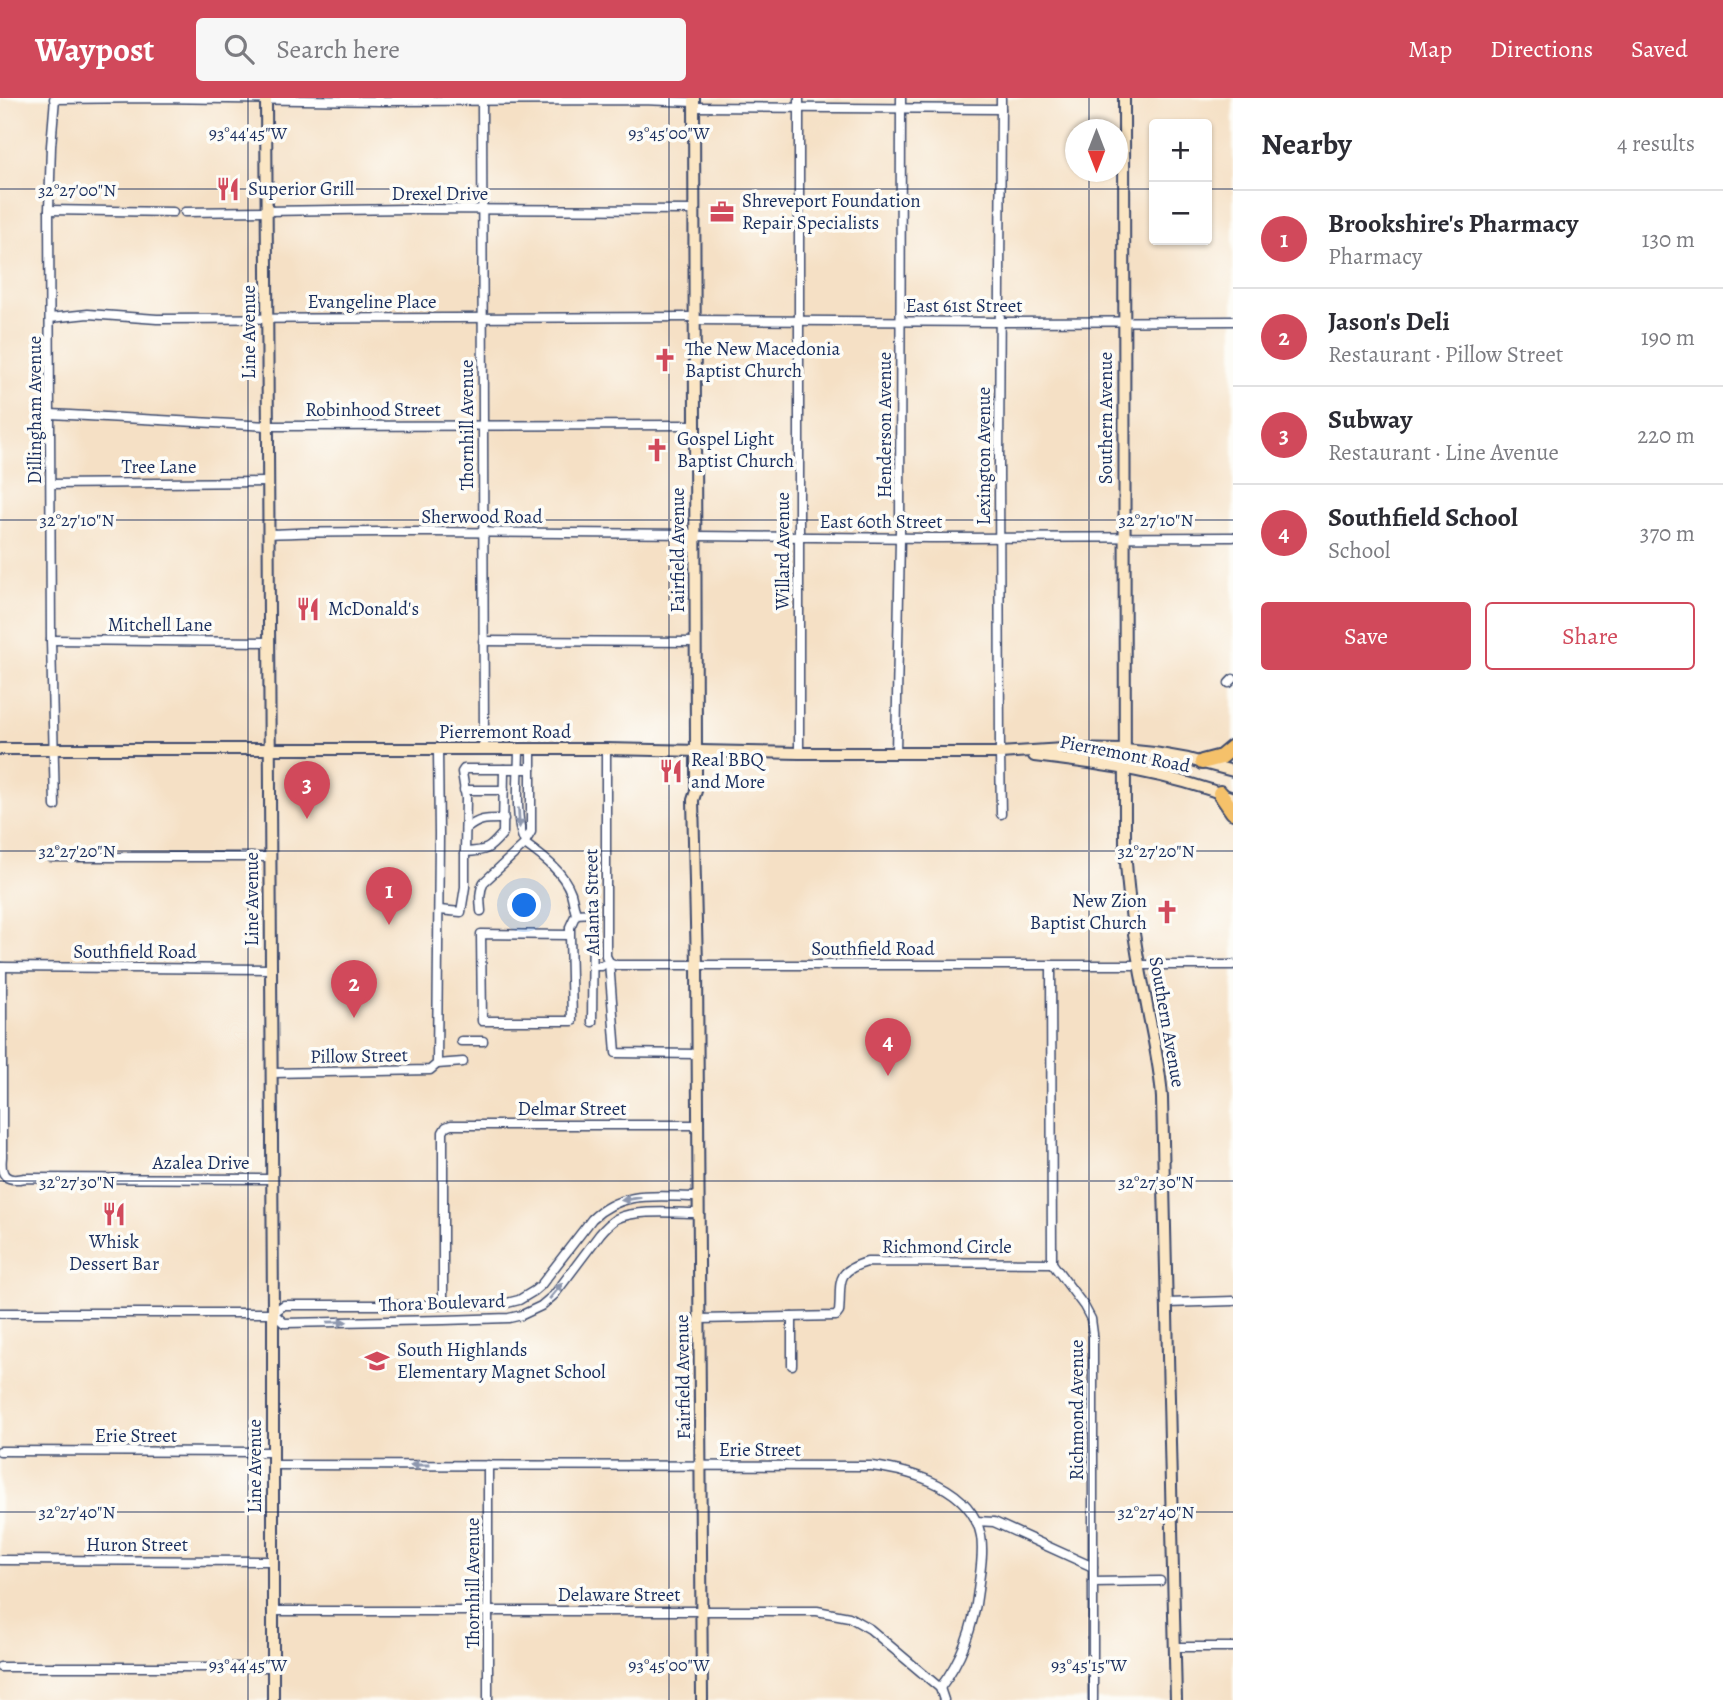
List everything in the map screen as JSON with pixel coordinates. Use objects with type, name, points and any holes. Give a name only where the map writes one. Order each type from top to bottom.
[{"type":"highway","points":[[1202,762],[1221,757],[1233,747]]},
{"type":"highway","points":[[1227,796],[1233,812]]},
{"type":"street","name":"Willard Avenue","points":[[799,98],[799,753]]},
{"type":"street","name":"Henderson Avenue","points":[[896,753],[900,538],[901,98]]},
{"type":"street","name":"Lexington Avenue","points":[[1001,98],[1000,537],[1005,753],[1001,814]]},
{"type":"street","name":"Southern Avenue","points":[[1124,98],[1125,862],[1139,965],[1161,1076],[1176,1700]]},
{"type":"street","points":[[55,99],[642,100],[799,108],[1001,109]]},
{"type":"street","name":"Dillingham Avenue","points":[[55,99],[49,210],[51,640],[55,806]]},
{"type":"street","name":"Line Avenue","points":[[266,99],[273,1700]]},
{"type":"street","name":"Thornhill Avenue","points":[[482,101],[484,749]]},
{"type":"street","name":"Fairfield Avenue","points":[[694,102],[696,791],[700,810],[699,866],[695,878],[702,1700]]},
{"type":"street","points":[[49,210],[173,212]]},
{"type":"street","name":"Drexel Drive","points":[[185,212],[695,210]]},
{"type":"street","name":"Evangeline Place","points":[[50,318],[88,314],[134,318],[695,319]]},
{"type":"street","name":"East 61st Street","points":[[695,319],[1233,321]]},
{"type":"street","name":"Robinhood Street","points":[[51,414],[267,426],[696,425]]},
{"type":"street","name":"Tree Lane","points":[[51,484],[267,482]]},
{"type":"street","name":"Sherwood Road","points":[[268,534],[325,531],[696,535]]},
{"type":"street","name":"East 60th Street","points":[[696,535],[900,538],[1233,537]]},
{"type":"street","name":"Mitchell Lane","points":[[51,640],[268,642]]},
{"type":"street","points":[[483,641],[696,642]]},
{"type":"street","name":"Pierremont Road","points":[[0,749],[606,749],[799,753],[1125,750],[1154,752],[1233,771]]},
{"type":"street","points":[[525,749],[519,769],[520,835],[525,843],[565,879],[576,915],[570,927],[572,1021],[482,1021],[481,934],[570,935]]},
{"type":"street","points":[[481,911],[481,887],[484,882],[525,843],[531,832],[531,769],[525,749]]},
{"type":"street","name":"Atlanta Street","points":[[606,749],[606,956],[609,961],[616,1053],[697,1055]]},
{"type":"street","points":[[437,1060],[438,750]]},
{"type":"street","name":"Pierremont Road","points":[[1005,753],[1125,768],[1164,776],[1227,796]]},
{"type":"street","points":[[439,910],[461,912],[466,852],[462,772],[464,769],[531,769]]},
{"type":"street","points":[[466,852],[483,851],[503,833],[504,769]]},
{"type":"street","points":[[464,790],[504,790]]},
{"type":"street","points":[[466,829],[483,818],[504,819]]},
{"type":"street","points":[[51,856],[270,857]]},
{"type":"street","points":[[576,915],[593,913],[592,1022]]},
{"type":"street","points":[[592,966],[601,966],[609,961]]},
{"type":"street","name":"Southfield Road","points":[[609,961],[616,965],[1233,965]]},
{"type":"street","points":[[1051,965],[1052,1263]]},
{"type":"street","name":"Southfield Road","points":[[1,967],[270,969]]},
{"type":"street","name":"Azalea Drive","points":[[1,967],[0,1165],[4,1177],[11,1180],[272,1179]]},
{"type":"street","points":[[461,1041],[483,1041]]},
{"type":"street","name":"Pillow Street","points":[[272,1073],[430,1070],[437,1060],[463,1062]]},
{"type":"street","name":"Delmar Street","points":[[443,1305],[443,1132],[446,1127],[698,1125]]},
{"type":"street","name":"Thora Boulevard","points":[[0,1313],[273,1312],[284,1305],[507,1303],[524,1298],[541,1285],[592,1219],[612,1203],[635,1197],[699,1197]]},
{"type":"street","name":"Thora Boulevard","points":[[273,1312],[284,1323],[509,1318],[522,1315],[541,1306],[554,1295],[600,1234],[617,1219],[640,1213],[699,1213]]},
{"type":"street","name":"Richmond Circle","points":[[792,1317],[832,1317],[838,1314],[844,1273],[852,1266],[867,1262],[1052,1263]]},
{"type":"street","name":"Richmond Avenue","points":[[1052,1263],[1084,1306],[1093,1325],[1093,1700]]},
{"type":"street","points":[[1167,1303],[1233,1301]]},
{"type":"street","points":[[700,1318],[792,1317],[792,1365]]},
{"type":"street","name":"Erie Street","points":[[0,1451],[272,1452]]},
{"type":"street","name":"Erie Street","points":[[272,1465],[871,1466],[910,1473],[929,1480],[957,1498],[976,1521]]},
{"type":"street","name":"Thornhill Avenue","points":[[488,1465],[488,1700]]},
{"type":"street","points":[[944,1700],[940,1688],[962,1652],[974,1616],[982,1548],[976,1521],[995,1522],[1093,1566]]},
{"type":"street","name":"Huron Street","points":[[0,1560],[274,1561]]},
{"type":"street","points":[[1093,1582],[1160,1581]]},
{"type":"street","name":"Delaware Street","points":[[273,1611],[817,1611],[849,1618],[870,1629],[940,1688]]},
{"type":"street","points":[[1175,1647],[1233,1647]]},
{"type":"street","points":[[0,1667],[273,1667]]},
{"type":"place","name":"Superior Grill","points":[[228,189]]},
{"type":"place","name":"Shreveport Foundation Repair Specialists","points":[[722,212]]},
{"type":"place","name":"The New Macedonia Baptist Church","points":[[665,360]]},
{"type":"place","name":"Gospel Light Baptist Church","points":[[657,450]]},
{"type":"place","name":"McDonald's","points":[[308,609]]},
{"type":"place","name":"Real BBQ and More","points":[[671,771]]},
{"type":"place","name":"Subway","points":[[307,819]]},
{"type":"place","name":"New Zion Baptist Church","points":[[1167,912]]},
{"type":"place","name":"Brookshire's Pharmacy","points":[[389,925]]},
{"type":"place","name":"Jason's Deli","points":[[354,1018]]},
{"type":"place","name":"Southfield School","points":[[888,1076]]},
{"type":"place","name":"Whisk Dessert Bar","points":[[114,1214]]},
{"type":"place","name":"South Highlands Elementary Magnet School","points":[[377,1361]]}]
